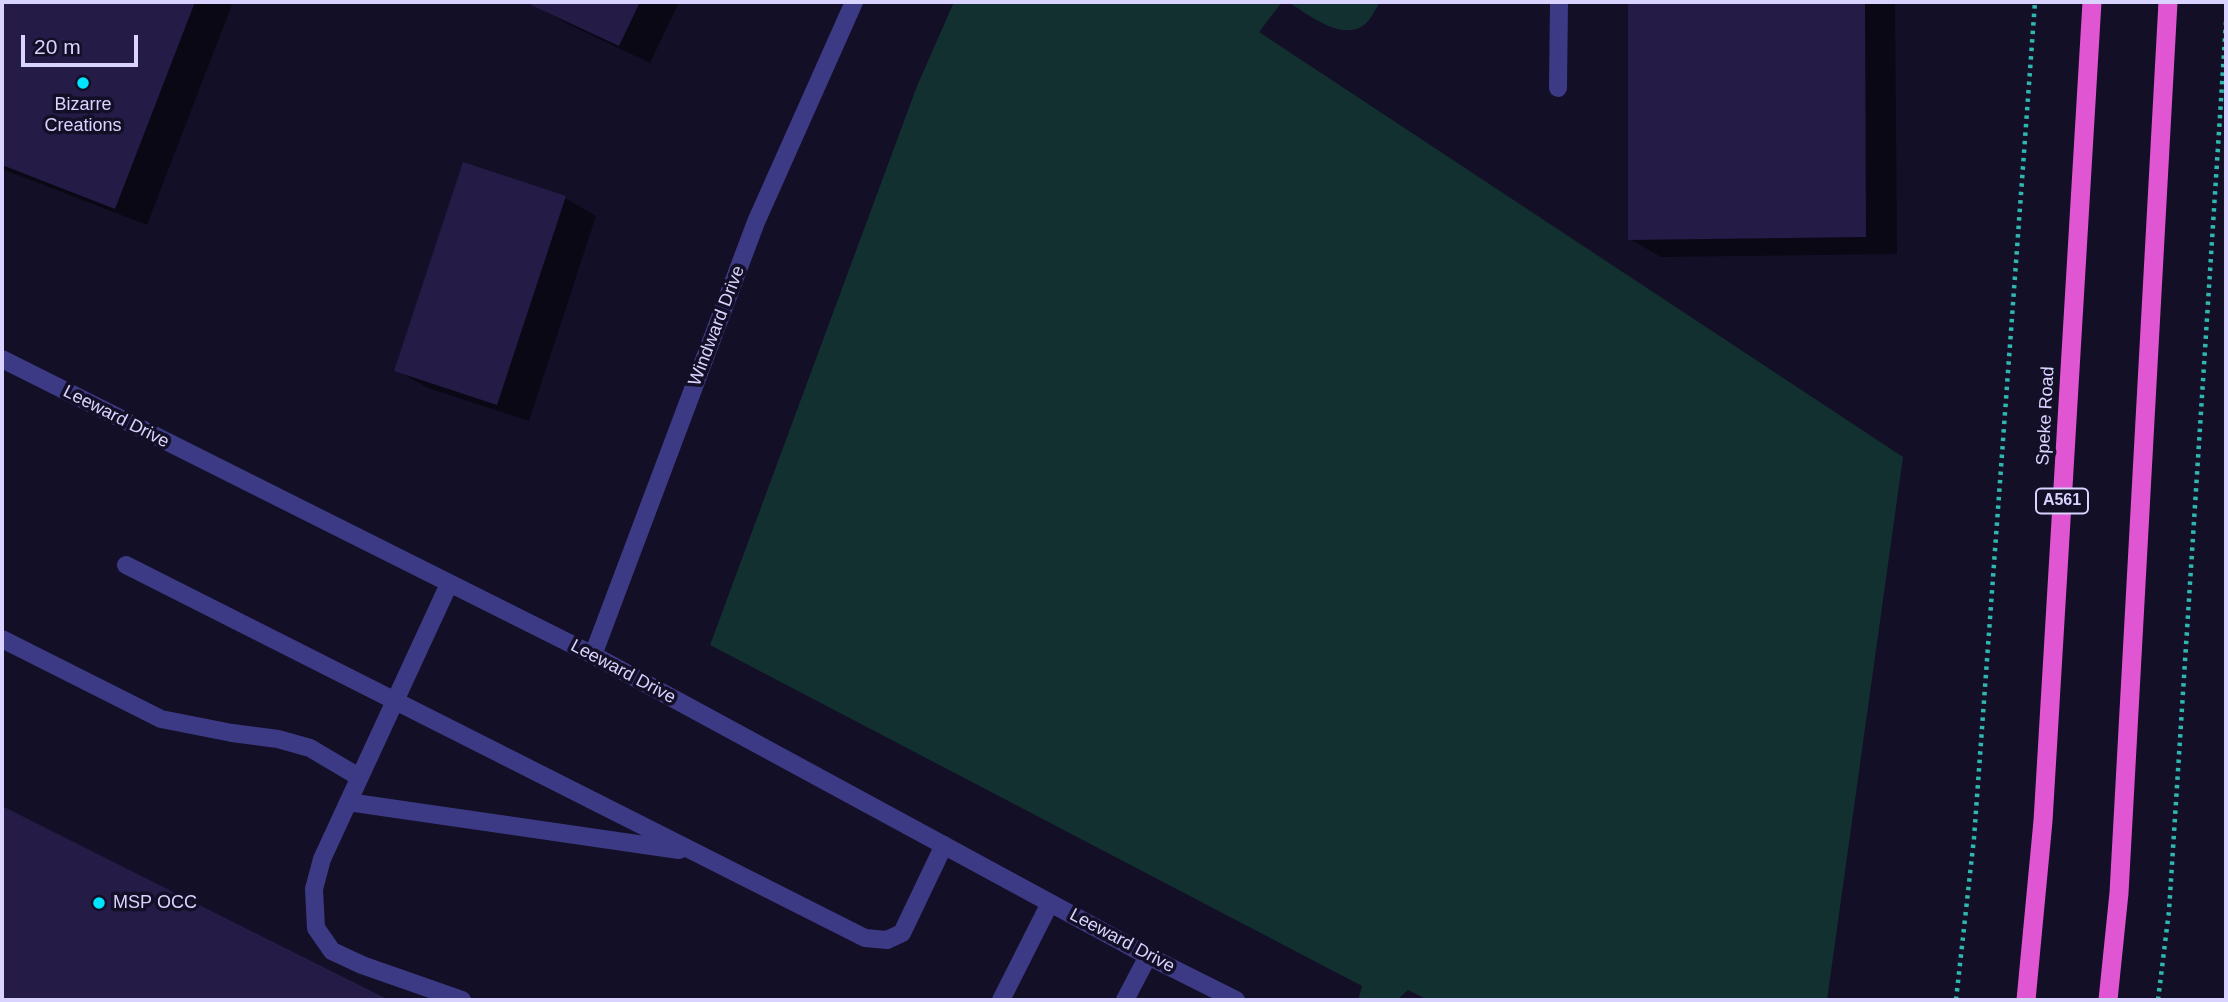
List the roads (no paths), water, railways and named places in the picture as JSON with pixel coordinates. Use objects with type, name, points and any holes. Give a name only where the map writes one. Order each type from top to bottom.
[{"type":"highway","name":"Speke Road","points":[[2029,1000],[2043,821],[2092,2]]},
{"type":"highway","points":[[2108,1000],[2119,893],[2168,2]]},
{"type":"street","name":"Windward Drive","points":[[593,656],[756,222],[855,2]]},
{"type":"street","points":[[1558,88],[1559,2]]},
{"type":"street","name":"Leeward Drive","points":[[2,359],[593,656],[1148,956],[1236,1000]]},
{"type":"street","points":[[125,565],[865,938],[887,940],[902,933],[943,845]]},
{"type":"street","points":[[449,584],[322,859],[314,889],[316,928],[332,951],[362,965],[462,1000]]},
{"type":"street","points":[[2,639],[161,719],[278,739],[310,748],[359,777]]},
{"type":"street","points":[[348,802],[693,852]]},
{"type":"street","points":[[1001,1000],[1050,902]]},
{"type":"street","points":[[1125,1000],[1148,956]]},
{"type":"place","name":"Bizarre Creations","points":[[83,83]]},
{"type":"place","name":"MSP OCC","points":[[99,903]]}]
